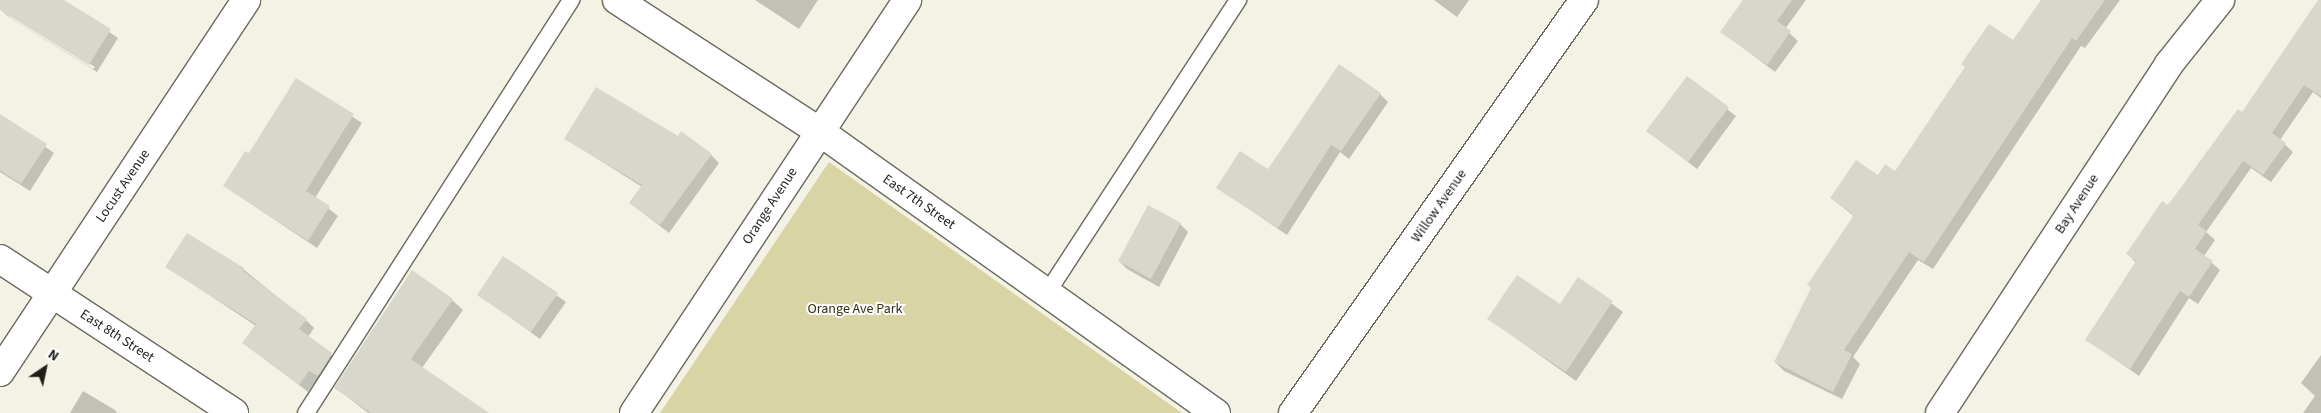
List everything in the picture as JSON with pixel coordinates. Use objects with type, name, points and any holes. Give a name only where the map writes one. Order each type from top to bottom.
[{"type":"street","name":"Locust Avenue","points":[[0,372],[246,0]]},
{"type":"street","name":"East 7th Street","points":[[617,0],[819,131],[1216,413]]},
{"type":"street","name":"Orange Avenue","points":[[634,413],[907,0]]},
{"type":"street","name":"Willow Avenue","points":[[1293,413],[1584,0]]},
{"type":"street","name":"Bay Avenue","points":[[1940,413],[2169,64],[2220,0]]},
{"type":"street","name":"East 8th Street","points":[[0,259],[234,413]]},
{"type":"lane","points":[[306,413],[571,0]]},
{"type":"lane","points":[[1047,293],[1238,0]]},
{"type":"green space","name":"Orange Ave Park","points":[[829,162],[1182,413],[660,413]]},
{"type":"building","points":[[0,0],[64,0],[111,29],[89,65],[0,10]]},
{"type":"building","points":[[1743,0],[1792,0],[1777,21],[1791,31],[1767,65],[1720,32]]},
{"type":"building","points":[[2041,0],[2105,0],[2076,41],[2072,38],[1924,262],[1909,252],[1844,350],[1852,354],[1833,392],[1774,362],[1811,288],[1807,285],[1854,215],[1830,198],[1856,160],[1878,175],[1885,164],[1895,171],[1965,67],[1961,64],[1989,24],[2013,40]]},
{"type":"building","points":[[2318,0],[2321,0],[2321,96],[2304,85],[2272,133],[2286,143],[2263,175],[2243,161],[2198,225],[2207,231],[2195,249],[2213,261],[2189,297],[2180,291],[2130,369],[2085,340],[2136,261],[2126,254],[2162,201],[2168,205],[2238,109],[2242,112]]},
{"type":"building","points":[[1339,64],[1381,93],[1341,151],[1331,145],[1278,228],[1216,188],[1240,151],[1268,169]]},
{"type":"building","points":[[1687,76],[1729,107],[1688,162],[1646,131]]},
{"type":"building","points":[[296,78],[354,114],[306,191],[330,206],[308,241],[223,186],[245,151],[249,153]]},
{"type":"building","points":[[596,87],[678,136],[681,131],[712,154],[660,225],[629,203],[642,185],[564,139]]},
{"type":"building","points":[[0,114],[47,144],[21,184],[0,170]]},
{"type":"building","points":[[1148,205],[1181,223],[1151,279],[1118,261]]},
{"type":"building","points":[[187,233],[244,268],[243,271],[307,319],[299,329],[332,353],[318,376],[309,371],[299,385],[242,343],[256,324],[165,267]]},
{"type":"building","points":[[503,256],[558,293],[531,332],[477,295]]},
{"type":"building","points":[[412,270],[453,299],[411,359],[489,413],[371,413],[334,388]]},
{"type":"building","points":[[1517,275],[1560,304],[1578,277],[1613,301],[1566,372],[1487,319]]}]
